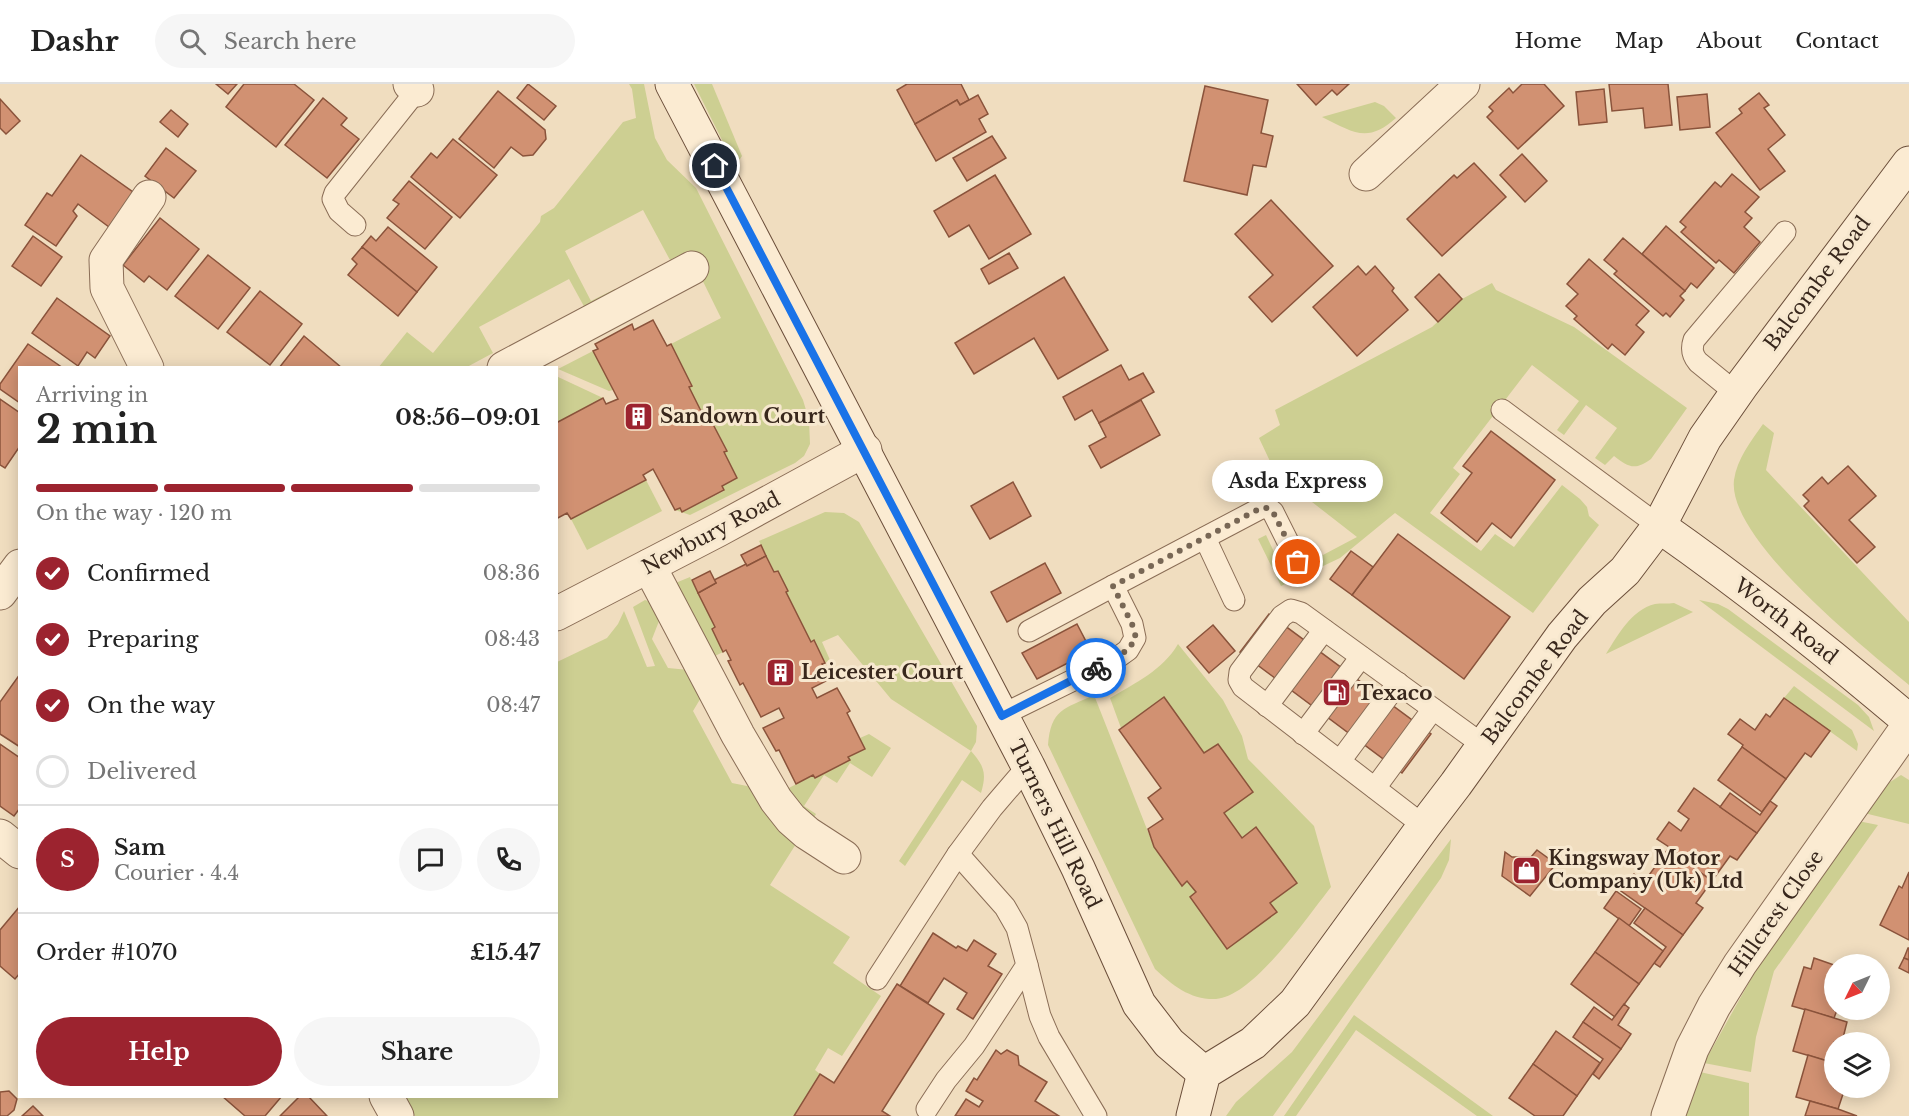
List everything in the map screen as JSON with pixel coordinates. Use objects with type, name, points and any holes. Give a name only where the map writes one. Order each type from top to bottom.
[{"type":"street","name":"Turners Hill Road","points":[[672,84],[1028,766],[1078,868],[1139,1004],[1169,1043],[1204,1073]]},
{"type":"street","points":[[1366,174],[1463,84]]},
{"type":"street","name":"Balcombe Road","points":[[1204,1073],[1253,1043],[1295,1003],[1562,636],[1592,601],[1625,571],[1659,526],[1705,438],[1769,345],[1909,163]]},
{"type":"street","points":[[146,366],[107,288],[106,260],[148,197]]},
{"type":"street","points":[[508,366],[692,268]]},
{"type":"street","name":"Newbury Road","points":[[558,608],[649,566],[865,450]]},
{"type":"street","name":"Worth Road","points":[[1659,526],[1715,565],[1848,669],[1909,723]]},
{"type":"street","points":[[649,566],[770,791],[791,819],[807,833],[844,857]]},
{"type":"street","points":[[0,593],[18,569]]},
{"type":"street","name":"Hillcrest Close","points":[[1668,1116],[1692,1049],[1719,998],[1746,954],[1909,723]]},
{"type":"street","points":[[0,836],[18,850]]},
{"type":"street","points":[[1193,1116],[1204,1073]]},
{"type":"street","points":[[387,1098],[397,1116]]},
{"type":"lane","points":[[355,225],[339,212],[333,199],[335,193],[414,87]]},
{"type":"lane","points":[[1736,393],[1693,356],[1694,340],[1785,232]]},
{"type":"lane","points":[[1502,410],[1659,526]]},
{"type":"lane","points":[[1029,631],[1261,508],[1268,508],[1273,512],[1298,562]]},
{"type":"lane","points":[[1205,538],[1234,600]]},
{"type":"lane","points":[[1002,716],[1114,660],[1128,650],[1136,638],[1132,624],[1113,586]]},
{"type":"lane","points":[[1424,826],[1243,687],[1239,680],[1240,672],[1282,616],[1291,610],[1301,613],[1483,745]]},
{"type":"lane","points":[[1267,706],[1324,630]]},
{"type":"lane","points":[[1303,734],[1361,657]]},
{"type":"lane","points":[[1340,761],[1398,683]]},
{"type":"lane","points":[[1375,788],[1433,709]]},
{"type":"lane","points":[[877,979],[958,854],[992,808],[1028,766]]},
{"type":"lane","points":[[958,854],[1005,908],[1017,928],[1040,1016],[1049,1037],[1096,1116]]},
{"type":"lane","points":[[927,1109],[946,1080],[974,1046],[1027,965]]},
{"type":"green space","points":[[629,84],[644,84],[655,138],[667,160],[696,188],[803,400],[809,420],[810,444],[804,456],[795,463],[690,515],[675,510],[680,508],[683,512],[724,491],[722,486],[737,478],[724,452],[727,450],[705,409],[701,411],[689,387],[692,385],[671,344],[721,318],[688,251],[670,260],[643,210],[565,251],[591,301],[615,289],[618,290],[586,310],[569,279],[479,327],[493,353],[469,366],[380,366],[407,332],[433,353],[540,222],[541,216],[554,208],[623,122],[636,118],[632,89]]},
{"type":"green space","points":[[694,84],[712,84],[742,156],[735,166]]},
{"type":"green space","points":[[1375,102],[1384,106],[1396,118],[1377,131],[1360,133],[1351,131],[1322,117]]},
{"type":"green space","points":[[1492,283],[1496,290],[1574,327],[1687,408],[1651,459],[1640,465],[1632,466],[1614,456],[1605,465],[1595,458],[1617,428],[1586,405],[1564,435],[1557,430],[1579,401],[1532,365],[1453,468],[1460,474],[1430,513],[1481,551],[1495,534],[1514,547],[1562,485],[1580,499],[1587,507],[1589,516],[1599,525],[1533,613],[1395,513],[1340,558],[1281,586],[1258,539],[1266,535],[1285,575],[1357,537],[1276,474],[1259,438],[1280,425],[1275,410],[1432,327],[1462,299]]},
{"type":"green space","points":[[593,351],[613,390],[609,391],[558,369]]},
{"type":"green space","points":[[558,377],[603,398],[558,422]]},
{"type":"green space","points":[[1763,424],[1774,433],[1766,470],[1909,622],[1909,685],[1803,591],[1752,532],[1738,504],[1734,480],[1741,458]]},
{"type":"green space","points":[[646,480],[662,511],[587,550],[571,519]]},
{"type":"green space","points":[[825,512],[844,513],[859,522],[977,726],[976,742],[971,751],[891,699],[838,635],[822,642],[830,660],[825,663],[813,641],[811,642],[778,571],[774,571],[759,541]]},
{"type":"green space","points":[[690,577],[715,627],[712,629],[723,652],[709,659],[673,584]]},
{"type":"green space","points":[[645,600],[653,603],[661,616],[652,639],[668,668],[689,670],[702,696],[693,711],[732,783],[752,787],[796,844],[770,885],[850,937],[833,963],[881,996],[842,1056],[828,1048],[815,1070],[820,1074],[794,1116],[415,1116],[403,1098],[558,1098],[558,662],[607,638],[618,624],[624,611],[647,667],[655,666],[633,607]]},
{"type":"green space","points":[[1699,600],[1718,604],[1728,609],[1858,705],[1869,717],[1874,731]]},
{"type":"green space","points":[[1674,603],[1693,612],[1606,654],[1632,617],[1646,607],[1655,604]]},
{"type":"green space","points":[[1178,644],[1223,700],[1242,736],[1248,759],[1314,826],[1331,887],[1263,970],[1231,995],[1216,999],[1198,997],[1183,991],[1155,969],[1048,745],[1052,724],[1056,717],[1067,707],[1094,695],[1154,847],[1181,886],[1187,881],[1196,892],[1190,897],[1227,948],[1276,913],[1270,903],[1297,883],[1257,828],[1242,838],[1224,813],[1253,792],[1218,744],[1204,753],[1164,698],[1121,728],[1110,698],[1156,669]]},
{"type":"green space","points":[[1794,686],[1852,730],[1858,744],[1857,751],[1784,698]]},
{"type":"green space","points":[[869,734],[891,748],[872,777],[850,763],[837,783],[824,775],[804,806],[816,814],[812,821],[787,789],[813,775],[815,778],[850,760],[848,757],[865,749],[860,738]]},
{"type":"green space","points":[[971,751],[983,770],[984,780],[981,793],[962,780],[905,866],[899,861]]},
{"type":"green space","points":[[1901,775],[1909,780],[1909,824],[1864,813],[1884,786]]},
{"type":"green space","points":[[1858,821],[1878,825],[1774,971],[1756,1037],[1751,1072],[1704,1063],[1766,952]]},
{"type":"green space","points":[[1451,839],[1449,860],[1441,878],[1273,1116],[1226,1116],[1236,1102],[1292,1052]]},
{"type":"green space","points":[[1354,1015],[1493,1116],[1477,1116],[1356,1030],[1296,1116],[1284,1116]]},
{"type":"green space","points":[[1700,1072],[1749,1083],[1749,1116],[1685,1116]]},
{"type":"building","points":[[216,84],[237,84],[228,94]]},
{"type":"building","points":[[244,84],[294,84],[314,100],[276,147],[226,107]]},
{"type":"building","points":[[528,84],[556,106],[544,120],[517,98]]},
{"type":"building","points":[[907,84],[961,84],[969,100],[960,105],[957,100],[915,124],[897,90]]},
{"type":"building","points":[[1297,84],[1349,84],[1337,95],[1332,90],[1316,105]]},
{"type":"building","points":[[1522,84],[1544,84],[1564,106],[1518,149],[1487,117],[1493,111],[1489,107],[1509,88],[1513,93]]},
{"type":"building","points":[[1609,84],[1668,84],[1672,125],[1645,128],[1643,108],[1612,111]]},
{"type":"building","points":[[1205,86],[1268,100],[1261,133],[1273,136],[1266,167],[1253,165],[1247,195],[1184,181]]},
{"type":"building","points":[[1604,89],[1607,122],[1579,125],[1576,92]]},
{"type":"building","points":[[498,91],[545,130],[546,139],[533,155],[523,156],[511,147],[494,168],[459,139]]},
{"type":"building","points":[[1759,93],[1769,105],[1764,108],[1785,135],[1768,149],[1785,171],[1760,190],[1716,133],[1742,113],[1739,109]]},
{"type":"building","points":[[1707,94],[1710,127],[1680,130],[1677,97]]},
{"type":"building","points":[[978,95],[988,114],[979,119],[986,132],[936,161],[915,124],[957,100],[960,105]]},
{"type":"building","points":[[323,98],[347,118],[341,125],[359,139],[327,178],[285,145]]},
{"type":"building","points":[[0,99],[20,121],[6,134],[0,128]]},
{"type":"building","points":[[171,110],[188,124],[178,137],[160,122]]},
{"type":"building","points":[[992,136],[1006,158],[967,181],[953,158]]},
{"type":"building","points":[[453,139],[497,175],[460,218],[411,177],[431,153],[437,158]]},
{"type":"building","points":[[166,148],[196,171],[174,198],[145,176]]},
{"type":"building","points":[[1522,154],[1547,181],[1525,202],[1500,175]]},
{"type":"building","points":[[81,155],[133,192],[109,227],[78,204],[73,211],[77,216],[56,246],[25,225],[47,193],[52,196]]},
{"type":"building","points":[[1474,163],[1506,197],[1442,256],[1407,219],[1454,175],[1457,178]]},
{"type":"building","points":[[1732,174],[1759,197],[1745,212],[1752,218],[1744,227],[1760,242],[1734,273],[1719,260],[1716,263],[1681,232],[1686,227],[1680,222],[1715,182],[1721,187]]},
{"type":"building","points":[[995,175],[1031,234],[989,259],[969,225],[949,237],[934,211]]},
{"type":"building","points":[[409,181],[452,217],[425,249],[387,218],[399,204],[393,200]]},
{"type":"building","points":[[1271,200],[1333,266],[1272,322],[1249,297],[1273,275],[1235,234]]},
{"type":"building","points":[[160,218],[199,249],[167,290],[149,276],[144,282],[123,265]]},
{"type":"building","points":[[1666,226],[1714,268],[1697,288],[1691,283],[1685,291],[1642,254]]},
{"type":"building","points":[[388,227],[437,267],[417,292],[362,247],[371,236],[376,241]]},
{"type":"building","points":[[33,236],[62,257],[41,286],[12,266]]},
{"type":"building","points":[[1623,238],[1685,291],[1680,296],[1684,300],[1670,317],[1666,313],[1663,316],[1614,274],[1617,271],[1604,260]]},
{"type":"building","points":[[362,247],[417,292],[398,316],[348,275],[357,264],[352,259]]},
{"type":"building","points":[[1009,253],[1018,268],[989,284],[981,269]]},
{"type":"building","points":[[208,255],[250,288],[218,329],[175,296]]},
{"type":"building","points":[[1589,259],[1649,311],[1636,325],[1644,332],[1625,355],[1612,344],[1608,349],[1574,319],[1577,316],[1566,306],[1578,294],[1567,284]]},
{"type":"building","points":[[1358,266],[1366,275],[1375,266],[1394,288],[1392,291],[1408,310],[1357,356],[1313,307]]},
{"type":"building","points":[[1439,274],[1462,299],[1438,322],[1415,297]]},
{"type":"building","points":[[1064,277],[1108,350],[1058,379],[1034,338],[974,374],[955,343]]},
{"type":"building","points":[[260,291],[302,324],[270,365],[227,332]]},
{"type":"building","points":[[57,298],[110,336],[95,358],[87,352],[78,366],[32,333]]},
{"type":"building","name":"Sandown Court","points":[[653,320],[667,346],[671,344],[692,386],[689,387],[701,411],[705,409],[727,451],[724,452],[737,478],[722,486],[724,490],[682,512],[680,508],[675,510],[653,469],[643,475],[646,480],[571,519],[567,513],[558,518],[558,422],[603,398],[606,404],[618,399],[593,351],[598,349],[595,344],[632,324],[634,330]]},
{"type":"building","points":[[304,336],[340,366],[281,366]]},
{"type":"building","points":[[28,344],[60,366],[18,366],[18,402],[0,389],[0,384]]},
{"type":"building","points":[[1121,365],[1129,380],[1143,373],[1154,392],[1099,423],[1092,410],[1075,420],[1063,397]]},
{"type":"building","points":[[0,399],[18,412],[18,449],[5,468],[0,465]]},
{"type":"building","points":[[1141,400],[1160,435],[1101,468],[1089,446],[1106,437],[1099,423]]},
{"type":"building","points":[[1491,431],[1555,480],[1511,538],[1492,523],[1477,542],[1441,513],[1472,473],[1463,466]]},
{"type":"building","points":[[1848,466],[1876,496],[1849,520],[1875,547],[1857,563],[1804,506],[1809,501],[1803,495],[1822,477],[1828,484]]},
{"type":"building","points":[[1013,482],[1031,516],[990,539],[971,506]]},
{"type":"building","points":[[1398,534],[1510,617],[1464,679],[1352,595]]},
{"type":"building","points":[[761,545],[766,556],[747,566],[741,555]]},
{"type":"building","points":[[1351,551],[1373,567],[1352,595],[1330,579]]},
{"type":"building","name":"Leicester Court","points":[[766,556],[774,572],[778,571],[811,642],[814,640],[825,663],[822,664],[830,679],[812,688],[817,698],[837,688],[850,711],[847,713],[865,749],[848,757],[850,760],[815,778],[813,775],[796,784],[779,750],[776,751],[763,728],[784,718],[779,708],[761,717],[743,683],[740,685],[728,661],[731,660],[726,650],[723,652],[712,629],[715,627],[698,593],[716,583],[714,580]]},
{"type":"building","points":[[1045,563],[1061,593],[1007,622],[991,592]]},
{"type":"building","points":[[710,571],[716,583],[698,593],[692,580]]},
{"type":"building","name":"Texaco","points":[[1269,614],[1431,734],[1402,773],[1240,652]]},
{"type":"building","points":[[1077,624],[1091,651],[1037,679],[1022,653]]},
{"type":"building","points":[[1213,625],[1235,651],[1209,673],[1187,647]]},
{"type":"building","points":[[18,677],[18,746],[0,734],[0,702]]},
{"type":"building","points":[[1164,697],[1204,753],[1218,744],[1253,792],[1224,813],[1242,838],[1256,827],[1297,883],[1270,903],[1277,912],[1227,949],[1190,897],[1196,892],[1187,881],[1182,886],[1154,847],[1148,829],[1163,819],[1148,798],[1161,788],[1119,730]]},
{"type":"building","points":[[1784,698],[1830,731],[1811,757],[1805,753],[1786,779],[1728,734],[1740,719],[1755,730],[1766,714],[1770,717]]},
{"type":"building","points":[[0,744],[18,757],[18,811],[14,816],[0,806]]},
{"type":"building","points":[[1742,747],[1786,779],[1762,812],[1718,780]]},
{"type":"building","points":[[1694,788],[1757,833],[1737,860],[1730,856],[1712,881],[1657,839],[1669,822],[1681,831],[1689,819],[1678,811]]},
{"type":"building","points":[[1730,793],[1760,815],[1770,801],[1777,806],[1757,833],[1720,807]]},
{"type":"building","points":[[1668,849],[1712,881],[1696,903],[1703,908],[1683,935],[1621,891],[1634,874],[1644,882]]},
{"type":"building","name":"Kingsway Motor Company (Uk) Ltd","points":[[1537,850],[1556,864],[1530,896],[1502,876],[1505,852],[1512,857],[1531,857]]},
{"type":"building","points":[[1909,872],[1909,940],[1880,925],[1899,886],[1902,888]]},
{"type":"building","points":[[1616,891],[1641,909],[1629,926],[1604,908]]},
{"type":"building","points":[[18,908],[18,975],[15,979],[0,966],[0,930]]},
{"type":"building","points":[[1645,908],[1683,935],[1660,967],[1654,963],[1666,947],[1634,923]]},
{"type":"building","points":[[1619,918],[1663,951],[1639,984],[1595,952]]},
{"type":"building","points":[[933,933],[956,948],[958,946],[967,951],[974,940],[996,954],[988,966],[1002,974],[973,1019],[957,1009],[967,993],[944,978],[928,1003],[900,986]]},
{"type":"building","points":[[1909,948],[1909,960],[1904,958]]},
{"type":"building","points":[[1595,952],[1639,984],[1615,1017],[1571,984]]},
{"type":"building","points":[[1814,958],[1824,962],[1824,1015],[1792,1006],[1804,967],[1811,969]]},
{"type":"building","points":[[1904,958],[1909,960],[1909,973],[1899,968]]},
{"type":"building","points":[[897,984],[944,1014],[882,1111],[890,1116],[794,1116],[820,1074],[834,1083]]},
{"type":"building","points":[[1624,1004],[1629,1008],[1618,1025],[1631,1034],[1621,1049],[1583,1022],[1594,1007],[1612,1020]]},
{"type":"building","points":[[1805,1009],[1824,1015],[1824,1020],[1847,1022],[1844,1032],[1824,1032],[1824,1060],[1793,1051]]},
{"type":"building","points":[[1583,1022],[1621,1049],[1599,1079],[1593,1074],[1603,1059],[1573,1037]]},
{"type":"building","points":[[1556,1031],[1600,1063],[1577,1096],[1533,1064]]},
{"type":"building","points":[[996,1050],[1001,1054],[1007,1050],[1018,1056],[1019,1065],[1047,1082],[1035,1101],[1059,1116],[955,1116],[966,1099],[979,1107],[983,1101],[966,1091],[974,1078],[977,1080]]},
{"type":"building","points":[[1808,1055],[1824,1060],[1824,1098],[1842,1098],[1838,1109],[1796,1097]]},
{"type":"building","points":[[1533,1064],[1577,1096],[1563,1116],[1535,1116],[1509,1098]]},
{"type":"building","points":[[9,1091],[17,1099],[14,1110],[7,1116],[0,1116],[0,1092]]},
{"type":"building","points":[[224,1098],[280,1098],[265,1116],[245,1116]]},
{"type":"building","points":[[298,1098],[310,1098],[327,1116],[280,1116]]},
{"type":"building","points":[[1810,1101],[1838,1109],[1857,1116],[1805,1116]]},
{"type":"building","points":[[33,1106],[43,1116],[22,1116]]},
{"type":"way so far","points":[[1096,668],[1114,660],[1128,650],[1136,638],[1132,624],[1113,586],[1261,508],[1268,508],[1273,512],[1298,562]]},
{"type":"place","name":"Sandown Court","points":[[639,416]]},
{"type":"place","name":"Asda Express","points":[[1298,562]]},
{"type":"place","name":"Leicester Court","points":[[780,672]]},
{"type":"place","name":"Texaco","points":[[1336,693]]},
{"type":"place","name":"Kingsway Motor Company (Uk) Ltd","points":[[1527,870]]},
{"type":"route","points":[[715,166],[1002,716],[1096,668]]}]
